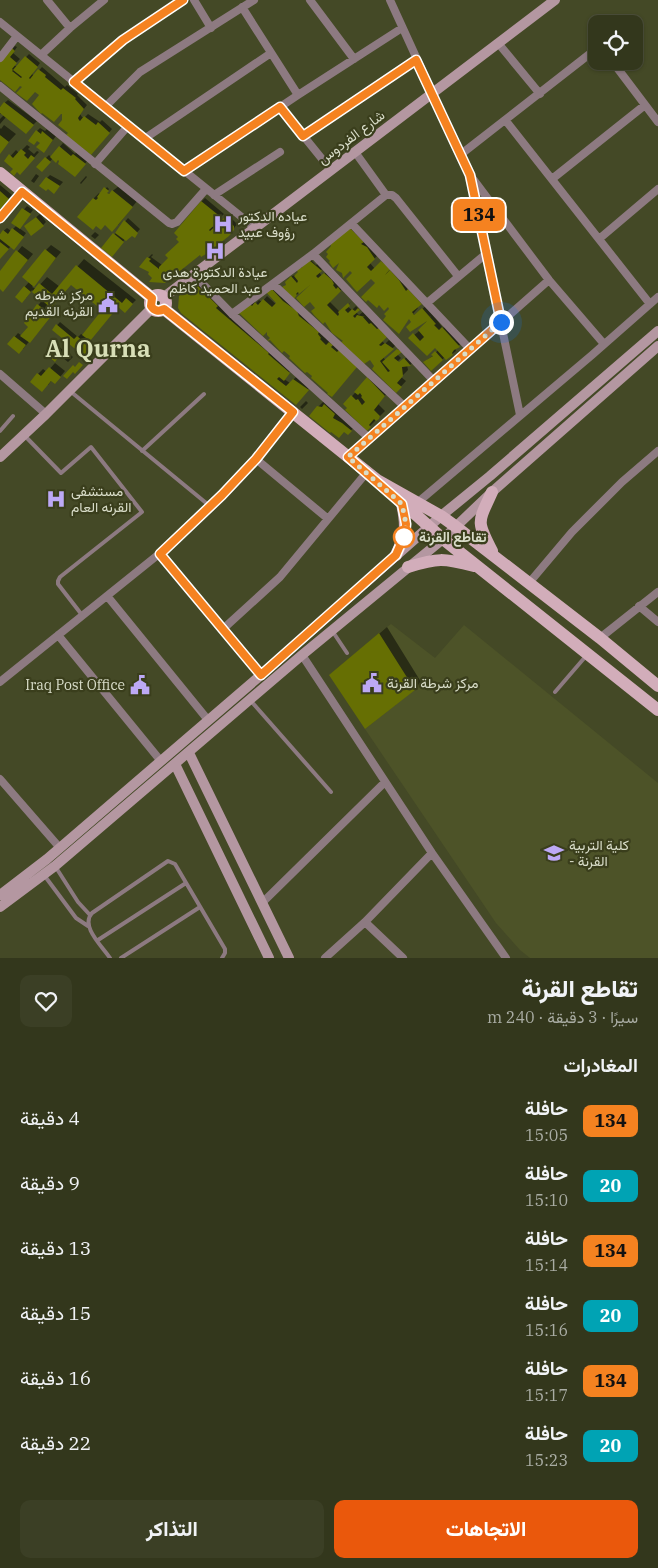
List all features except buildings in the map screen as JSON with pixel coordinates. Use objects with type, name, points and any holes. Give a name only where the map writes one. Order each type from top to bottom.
[{"type":"main road","name":"شارع الفردوس","points":[[0,457],[158,303],[193,274],[555,0]]},
{"type":"main road","points":[[0,173],[372,476],[442,539],[658,710]]},
{"type":"main road","points":[[0,895],[60,848],[261,675],[441,516],[658,331]]},
{"type":"main road","points":[[0,907],[55,866],[302,655],[442,539],[492,492],[658,346]]},
{"type":"main road","points":[[372,476],[455,526],[600,638],[658,686]]},
{"type":"main road","points":[[492,492],[480,519],[482,531],[494,556]]},
{"type":"main road","points":[[396,555],[405,534],[406,524],[402,504]]},
{"type":"main road","points":[[408,567],[433,560],[447,559],[478,566]]},
{"type":"main road","points":[[548,624],[560,607]]},
{"type":"main road","points":[[576,645],[587,629]]},
{"type":"main road","points":[[189,753],[289,958]]},
{"type":"main road","points":[[175,764],[269,958]]},
{"type":"street","points":[[47,0],[70,28]]},
{"type":"street","points":[[41,55],[104,0]]},
{"type":"street","points":[[74,82],[123,40],[183,0]]},
{"type":"street","points":[[194,0],[211,28]]},
{"type":"street","points":[[105,107],[140,72],[254,0]]},
{"type":"street","points":[[310,0],[354,59]]},
{"type":"street","points":[[390,0],[431,94],[470,175],[550,280],[604,344]]},
{"type":"street","points":[[242,8],[298,94]]},
{"type":"street","points":[[0,22],[254,228]]},
{"type":"street","points":[[184,171],[298,94],[402,28]]},
{"type":"street","points":[[0,58],[16,36]]},
{"type":"street","points":[[498,43],[540,94]]},
{"type":"street","points":[[144,139],[271,53]]},
{"type":"street","points":[[460,155],[588,55]]},
{"type":"street","points":[[303,136],[416,60]]},
{"type":"street","points":[[619,70],[658,122]]},
{"type":"street","points":[[0,86],[168,223],[177,222],[206,189]]},
{"type":"street","points":[[552,178],[645,105]]},
{"type":"street","points":[[280,107],[330,170]]},
{"type":"street","points":[[506,121],[650,304]]},
{"type":"street","points":[[96,164],[128,126]]},
{"type":"street","points":[[214,195],[280,152]]},
{"type":"street","points":[[355,152],[386,196]]},
{"type":"street","points":[[470,175],[520,415]]},
{"type":"street","points":[[599,239],[658,190]]},
{"type":"street","points":[[0,218],[22,192]]},
{"type":"street","points":[[232,314],[313,254],[386,196],[392,195],[396,198],[458,276]]},
{"type":"street","points":[[352,224],[470,350]]},
{"type":"street","points":[[427,303],[487,253]]},
{"type":"street","points":[[313,254],[434,381]]},
{"type":"street","points":[[193,274],[232,314],[369,438]]},
{"type":"street","points":[[348,457],[550,280]]},
{"type":"street","points":[[273,284],[405,407]]},
{"type":"street","points":[[417,503],[658,297]]},
{"type":"street","points":[[0,374],[46,414]]},
{"type":"street","points":[[0,682],[160,554],[211,507],[256,459],[293,412]]},
{"type":"street","points":[[529,583],[572,532],[622,482],[658,451]]},
{"type":"street","points":[[256,459],[328,518]]},
{"type":"street","points":[[223,629],[280,577],[328,518],[372,476]]},
{"type":"street","points":[[160,554],[261,675]]},
{"type":"street","points":[[600,638],[658,592]]},
{"type":"street","points":[[108,597],[208,720]]},
{"type":"street","points":[[639,606],[658,622]]},
{"type":"street","points":[[58,635],[160,760]]},
{"type":"street","points":[[302,655],[432,853],[506,958]]},
{"type":"street","points":[[0,779],[60,848]]},
{"type":"street","points":[[262,903],[385,782]]},
{"type":"street","points":[[325,958],[364,922],[432,853]]},
{"type":"street","points":[[364,922],[403,958]]},
{"type":"lane","points":[[69,391],[211,507]]},
{"type":"lane","points":[[142,451],[204,394]]},
{"type":"lane","points":[[0,431],[12,416]]},
{"type":"lane","points":[[24,435],[61,473],[90,447],[142,512],[58,580],[58,584],[82,615]]},
{"type":"lane","points":[[332,630],[347,653]]},
{"type":"lane","points":[[555,692],[588,654]]},
{"type":"lane","points":[[250,700],[331,792]]},
{"type":"lane","points":[[88,926],[90,914],[166,861],[170,861],[175,864],[225,949],[225,954],[222,958]]},
{"type":"lane","points":[[55,866],[78,902],[90,914]]},
{"type":"lane","points":[[44,874],[76,918],[88,926],[110,958]]},
{"type":"lane","points":[[98,940],[186,883]]},
{"type":"lane","points":[[121,958],[200,907]]},
{"type":"shaded area","name":"كلية التربية - القرنة","points":[[391,624],[435,658],[464,625],[658,783],[658,958],[530,958],[520,950],[496,923],[365,729],[414,690],[379,633]]},
{"type":"bus line","name":"134","points":[[0,218],[22,192],[152,298],[150,303],[154,310],[161,311],[164,309],[293,412],[256,459],[211,507],[160,554],[261,675],[396,555],[402,543],[406,524],[402,504],[348,457],[501,322],[470,175],[416,60],[303,136],[280,107],[184,171],[74,82],[123,40],[183,0]]},
{"type":"place","name":"عياده الدكتور رؤوف عبيد","points":[[223,224]]},
{"type":"place","name":"عيادة الدكتورة هدى عبد الحميد كاظم","points":[[215,251]]},
{"type":"place","name":"مركز شرطه القرنه القديم","points":[[108,303]]},
{"type":"place","name":"مستشفى القرنه العام","points":[[56,499]]},
{"type":"place","name":"تقاطع القرنة","points":[[404,537]]},
{"type":"place","name":"مركز شرطة القرنة","points":[[372,683]]},
{"type":"place","name":"Iraq Post Office","points":[[140,685]]},
{"type":"place","name":"كلية التربية - القرنة","points":[[554,853]]},
{"type":"district","name":"Al Qurna","points":[[98,349]]},
{"type":"route","points":[[404,537],[406,524],[402,504],[348,457],[501,322]]}]
